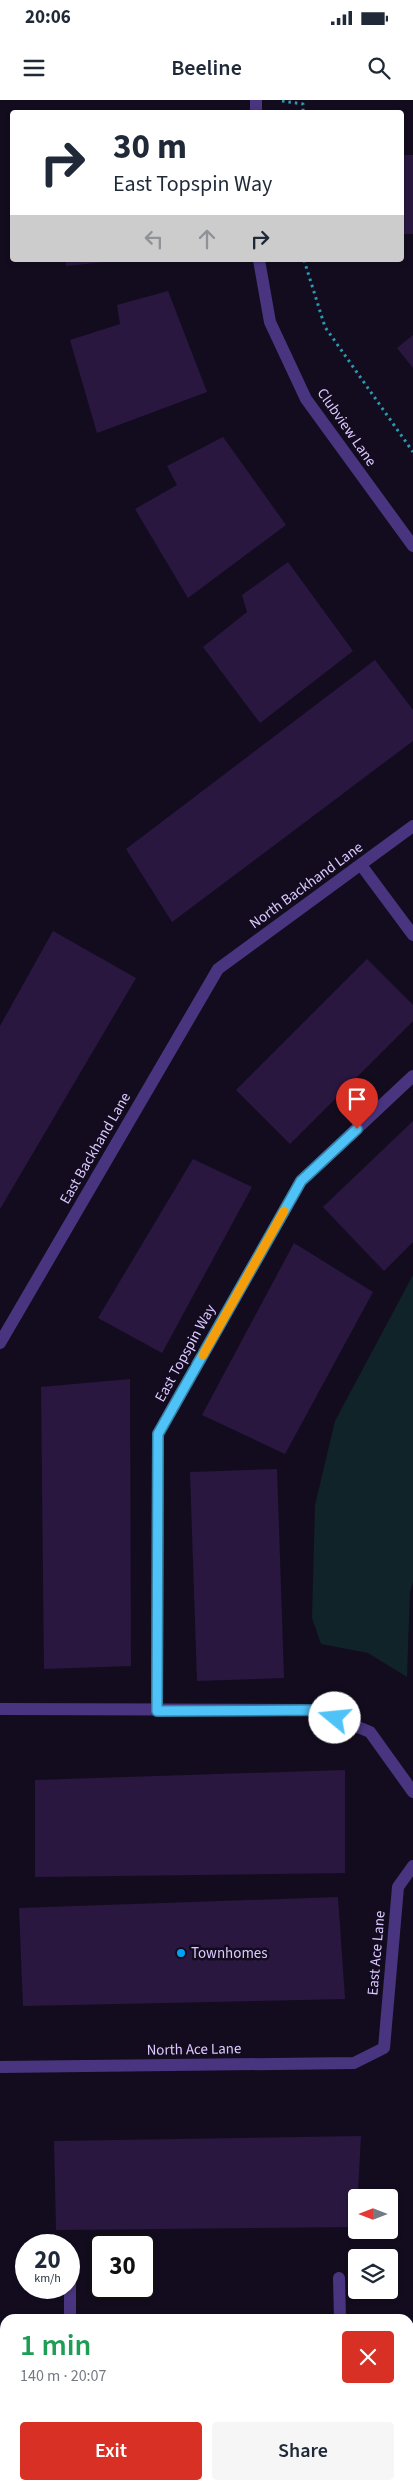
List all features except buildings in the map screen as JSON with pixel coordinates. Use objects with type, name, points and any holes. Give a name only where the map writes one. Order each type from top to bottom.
[{"type":"street","name":"Clubview Lane","points":[[259,262],[270,322],[306,399],[413,546]]},
{"type":"street","name":"North Backhand Lane","points":[[218,969],[413,826]]},
{"type":"street","points":[[361,865],[413,935]]},
{"type":"street","name":"East Backhand Lane","points":[[0,1343],[218,969]]},
{"type":"street","name":"East Topspin Way","points":[[157,1711],[158,1434],[301,1181],[413,1076]]},
{"type":"street","points":[[0,1709],[157,1711],[318,1710],[370,1732],[413,1792]]},
{"type":"street","name":"East Ace Lane","points":[[384,2048],[398,1887],[413,1866]]},
{"type":"street","name":"North Ace Lane","points":[[0,2067],[354,2063],[384,2048]]},
{"type":"street","points":[[339,2278],[340,2314]]},
{"type":"street","points":[[70,2299],[70,2314]]},
{"type":"path","points":[[280,101],[303,104],[303,110]]},
{"type":"path","points":[[305,262],[325,327],[413,452]]},
{"type":"shaded area","points":[[413,1275],[413,1582],[410,1592],[407,1677],[368,1653],[321,1644],[312,1618],[315,1505],[335,1421]]},
{"type":"slow traffic","points":[[203,1355],[284,1211]]},
{"type":"place","name":"Townhomes","points":[[181,1953]]},
{"type":"route","points":[[335,1718],[318,1710],[157,1711],[158,1434],[301,1181],[357,1129]]}]
